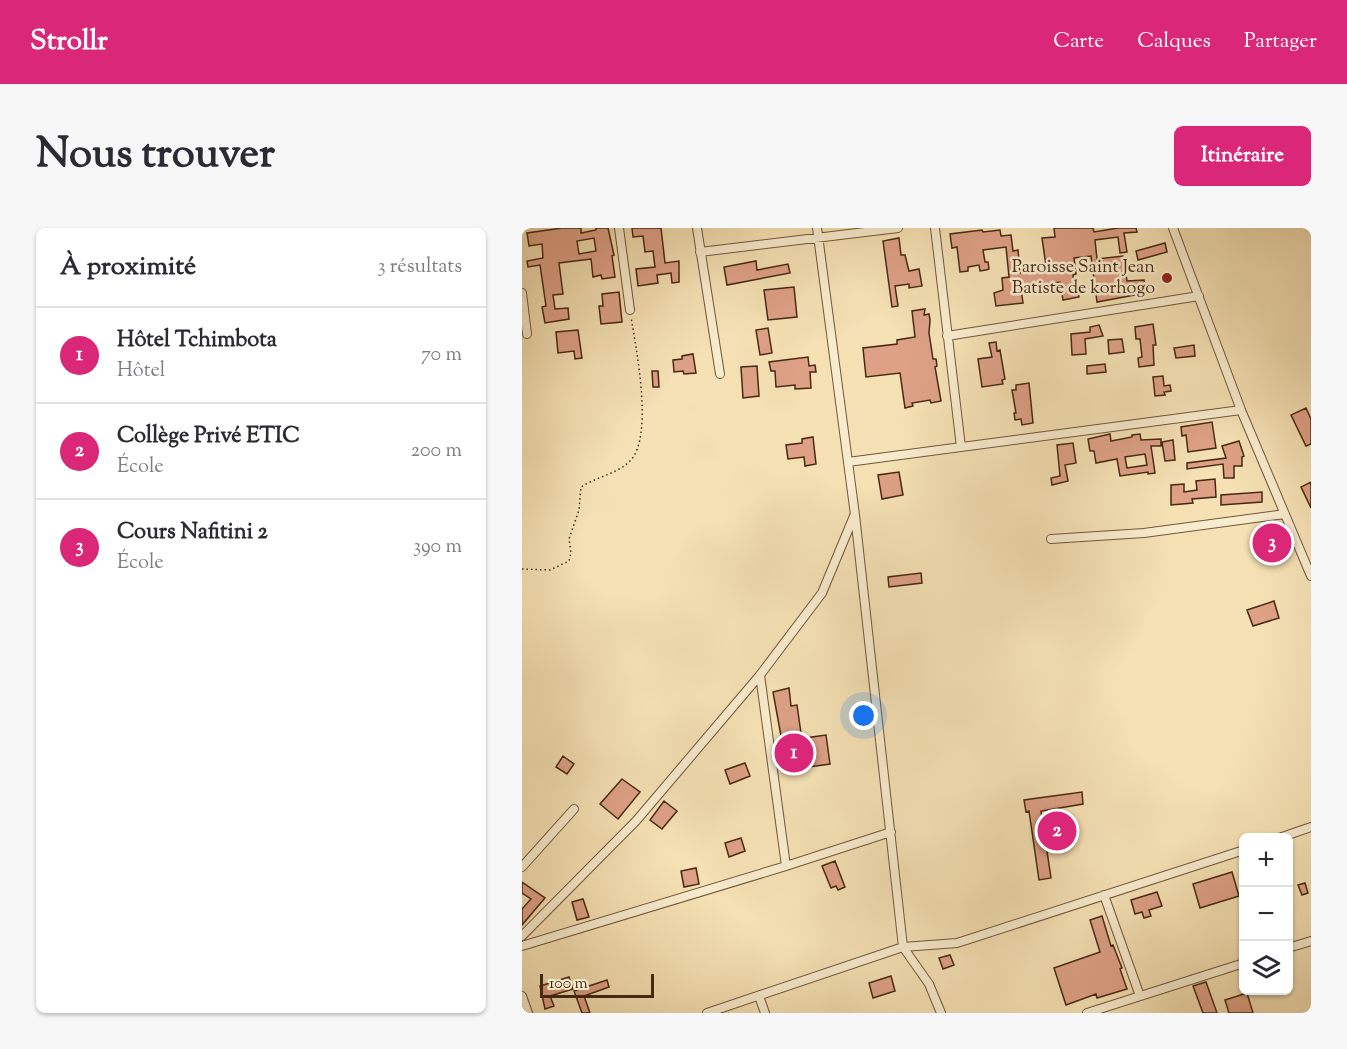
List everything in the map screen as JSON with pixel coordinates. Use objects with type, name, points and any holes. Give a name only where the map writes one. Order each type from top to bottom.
[{"type":"street","points":[[619,228],[630,310]]},
{"type":"street","points":[[697,228],[720,374]]},
{"type":"street","points":[[817,228],[855,515],[903,947],[929,984],[941,1013]]},
{"type":"street","points":[[700,252],[898,228]]},
{"type":"street","points":[[935,228],[961,447]]},
{"type":"street","points":[[1173,228],[1241,410],[1311,576]]},
{"type":"street","points":[[522,293],[527,334]]},
{"type":"street","points":[[947,336],[1199,296]]},
{"type":"street","points":[[848,462],[1241,410]]},
{"type":"street","points":[[1051,539],[1144,533],[1285,514]]},
{"type":"street","points":[[522,936],[636,821],[760,675],[822,593],[855,515]]},
{"type":"street","points":[[760,675],[786,866]]},
{"type":"street","points":[[522,867],[574,809]]},
{"type":"street","points":[[1292,833],[1311,827]]},
{"type":"street","points":[[522,946],[891,832]]},
{"type":"street","points":[[707,1013],[903,947],[957,943],[1239,852]]},
{"type":"street","points":[[1104,895],[1140,996]]},
{"type":"street","points":[[1293,946],[1311,940]]},
{"type":"street","points":[[1087,1013],[1239,965]]},
{"type":"street","points":[[522,996],[528,1013]]},
{"type":"street","points":[[759,996],[765,1013]]},
{"type":"path","points":[[522,569],[550,570],[570,561],[569,539],[579,510],[581,487],[630,461],[638,449],[642,415],[639,368],[630,310]]},
{"type":"building","points":[[581,228],[581,233],[596,230],[596,228],[608,228],[614,255],[612,256],[615,277],[602,279],[601,275],[593,277],[591,259],[559,263],[563,294],[553,295],[555,309],[568,308],[569,319],[545,323],[542,307],[546,306],[540,265],[528,267],[527,261],[543,258],[542,244],[529,246],[527,233]],"holes":[[[594,238],[596,251],[579,254],[577,241]]]},
{"type":"building","points":[[632,228],[661,228],[665,263],[679,261],[679,282],[672,283],[671,273],[657,275],[658,283],[638,286],[636,269],[655,267],[653,251],[645,252],[643,236],[633,237]]},
{"type":"building","points":[[1054,228],[1093,228],[1094,232],[1136,228],[1137,232],[1124,233],[1127,252],[1120,253],[1118,237],[1095,240],[1097,259],[1123,256],[1127,281],[1144,280],[1146,293],[1097,302],[1091,256],[1074,258],[1076,274],[1073,275],[1074,287],[1077,286],[1079,297],[1063,300],[1060,282],[1021,288],[1023,303],[996,306],[994,293],[1003,290],[1002,278],[1009,277],[1006,247],[983,250],[989,269],[980,271],[979,265],[968,267],[968,271],[960,272],[957,247],[952,248],[950,234],[1000,230],[1001,236],[1011,235],[1013,251],[1018,250],[1020,273],[1044,270],[1046,266],[1042,238],[1055,237]]},
{"type":"building","points":[[899,238],[901,255],[905,255],[909,271],[919,269],[922,286],[909,288],[909,284],[895,286],[898,306],[892,307],[883,241]]},
{"type":"building","points":[[1165,243],[1167,252],[1138,260],[1136,251]]},
{"type":"building","points":[[756,261],[757,270],[788,264],[790,273],[727,285],[724,267]]},
{"type":"building","points":[[794,287],[797,317],[768,320],[764,290]]},
{"type":"building","points":[[619,292],[622,322],[601,324],[599,306],[603,306],[602,294]]},
{"type":"building","points":[[925,309],[924,315],[929,314],[929,333],[933,359],[936,359],[937,366],[935,367],[941,401],[912,403],[913,406],[905,408],[900,373],[866,377],[863,348],[897,344],[897,340],[915,337],[912,311]]},
{"type":"building","points":[[1153,324],[1156,345],[1153,345],[1154,365],[1139,367],[1138,358],[1142,357],[1140,339],[1136,339],[1135,327]]},
{"type":"building","points":[[1099,325],[1103,336],[1085,339],[1086,354],[1072,355],[1071,334],[1090,332],[1090,327]]},
{"type":"building","points":[[768,328],[772,353],[760,355],[756,330]]},
{"type":"building","points":[[578,330],[582,358],[575,359],[574,351],[558,353],[556,332]]},
{"type":"building","points":[[1122,339],[1124,352],[1109,354],[1108,340]]},
{"type":"building","points":[[996,342],[997,351],[1000,350],[1005,379],[1002,380],[1003,384],[982,387],[978,359],[992,357],[989,343]]},
{"type":"building","points":[[1194,345],[1195,356],[1176,358],[1174,348]]},
{"type":"building","points":[[693,354],[696,373],[674,372],[673,360]]},
{"type":"building","points":[[808,357],[809,366],[815,365],[816,372],[810,372],[811,388],[795,389],[795,385],[776,387],[775,371],[771,371],[769,362]]},
{"type":"building","points":[[1105,364],[1106,372],[1087,374],[1087,366]]},
{"type":"building","points":[[757,366],[759,396],[743,398],[741,367]]},
{"type":"building","points":[[652,371],[658,371],[659,387],[653,387]]},
{"type":"building","points":[[1163,376],[1164,386],[1170,385],[1171,391],[1164,392],[1165,395],[1155,396],[1153,377]]},
{"type":"building","points":[[1029,383],[1033,423],[1022,425],[1021,419],[1015,420],[1012,390],[1016,390],[1016,385]]},
{"type":"building","points":[[1306,408],[1311,419],[1311,444],[1306,446],[1291,415]]},
{"type":"building","points":[[1212,422],[1216,448],[1188,452],[1186,435],[1182,436],[1181,427]]},
{"type":"building","points":[[1110,434],[1111,441],[1140,434],[1141,440],[1161,439],[1161,446],[1151,446],[1155,473],[1120,476],[1117,459],[1096,463],[1094,451],[1090,451],[1088,439]],"holes":[[[1145,454],[1147,465],[1127,468],[1125,457]]]},
{"type":"building","points":[[813,437],[816,464],[805,466],[804,457],[788,459],[786,445],[802,443],[802,439]]},
{"type":"building","points":[[1173,440],[1175,460],[1165,461],[1162,442]]},
{"type":"building","points":[[1239,441],[1244,456],[1242,466],[1234,466],[1234,478],[1224,478],[1223,464],[1187,469],[1187,463],[1226,458],[1222,446]]},
{"type":"building","points":[[1073,443],[1076,463],[1065,465],[1068,481],[1052,485],[1051,478],[1060,476],[1057,445]]},
{"type":"building","points":[[899,472],[903,495],[882,499],[878,475]]},
{"type":"building","points":[[1215,479],[1216,497],[1192,499],[1193,503],[1171,505],[1171,485],[1184,484],[1184,492],[1197,490],[1196,481]]},
{"type":"building","points":[[1311,482],[1311,508],[1301,487]]},
{"type":"building","points":[[1262,492],[1262,502],[1221,505],[1221,495]]},
{"type":"building","points":[[921,573],[922,583],[889,587],[888,577]]},
{"type":"building","points":[[1274,601],[1279,618],[1253,626],[1247,610]]},
{"type":"building","points":[[789,688],[791,706],[797,705],[801,733],[781,736],[773,692]]},
{"type":"building","points":[[826,735],[830,764],[809,767],[805,738]]},
{"type":"building","points":[[563,756],[574,764],[567,774],[556,767]]},
{"type":"building","points":[[745,763],[750,776],[730,784],[725,770]]},
{"type":"building","points":[[622,779],[640,792],[618,819],[600,804]]},
{"type":"building","points":[[1082,792],[1083,804],[1041,811],[1051,878],[1039,880],[1029,811],[1026,812],[1024,800]]},
{"type":"building","points":[[664,801],[677,811],[662,829],[650,820]]},
{"type":"building","points":[[741,838],[745,851],[729,857],[725,843]]},
{"type":"building","points":[[835,861],[845,887],[838,890],[836,886],[831,888],[822,866]]},
{"type":"building","points":[[696,868],[699,884],[684,887],[681,871]]},
{"type":"building","points":[[1232,872],[1239,896],[1200,908],[1193,884]]},
{"type":"building","points":[[522,882],[545,898],[522,925],[522,909],[531,899],[522,893]]},
{"type":"building","points":[[1305,883],[1308,893],[1302,895],[1298,885]]},
{"type":"building","points":[[1157,892],[1162,906],[1149,910],[1151,916],[1144,918],[1142,912],[1135,914],[1131,900]]},
{"type":"building","points":[[583,899],[589,917],[577,920],[572,902]]},
{"type":"building","points":[[1102,916],[1111,946],[1113,945],[1122,968],[1120,969],[1127,989],[1097,998],[1096,994],[1066,1005],[1054,968],[1100,952],[1090,920]]},
{"type":"building","points":[[950,955],[954,965],[943,969],[939,958]]},
{"type":"building","points":[[891,976],[895,991],[873,998],[869,983]]},
{"type":"building","points":[[569,977],[573,989],[550,996],[554,1006],[545,1009],[540,986]]},
{"type":"building","points":[[607,980],[609,987],[584,996],[590,1013],[582,1013],[574,991]]},
{"type":"building","points":[[1206,982],[1217,1013],[1203,1013],[1193,986]]},
{"type":"building","points":[[1248,995],[1253,1013],[1229,1013],[1225,1000]]},
{"type":"place","name":"Paroisse Saint Jean Batiste de korhogo","points":[[1167,278]]},
{"type":"place","name":"Cours Nafitini 2","points":[[1272,543]]},
{"type":"place","name":"Hôtel Tchimbota","points":[[794,753]]},
{"type":"place","name":"Collège Privé ETIC","points":[[1057,831]]}]
